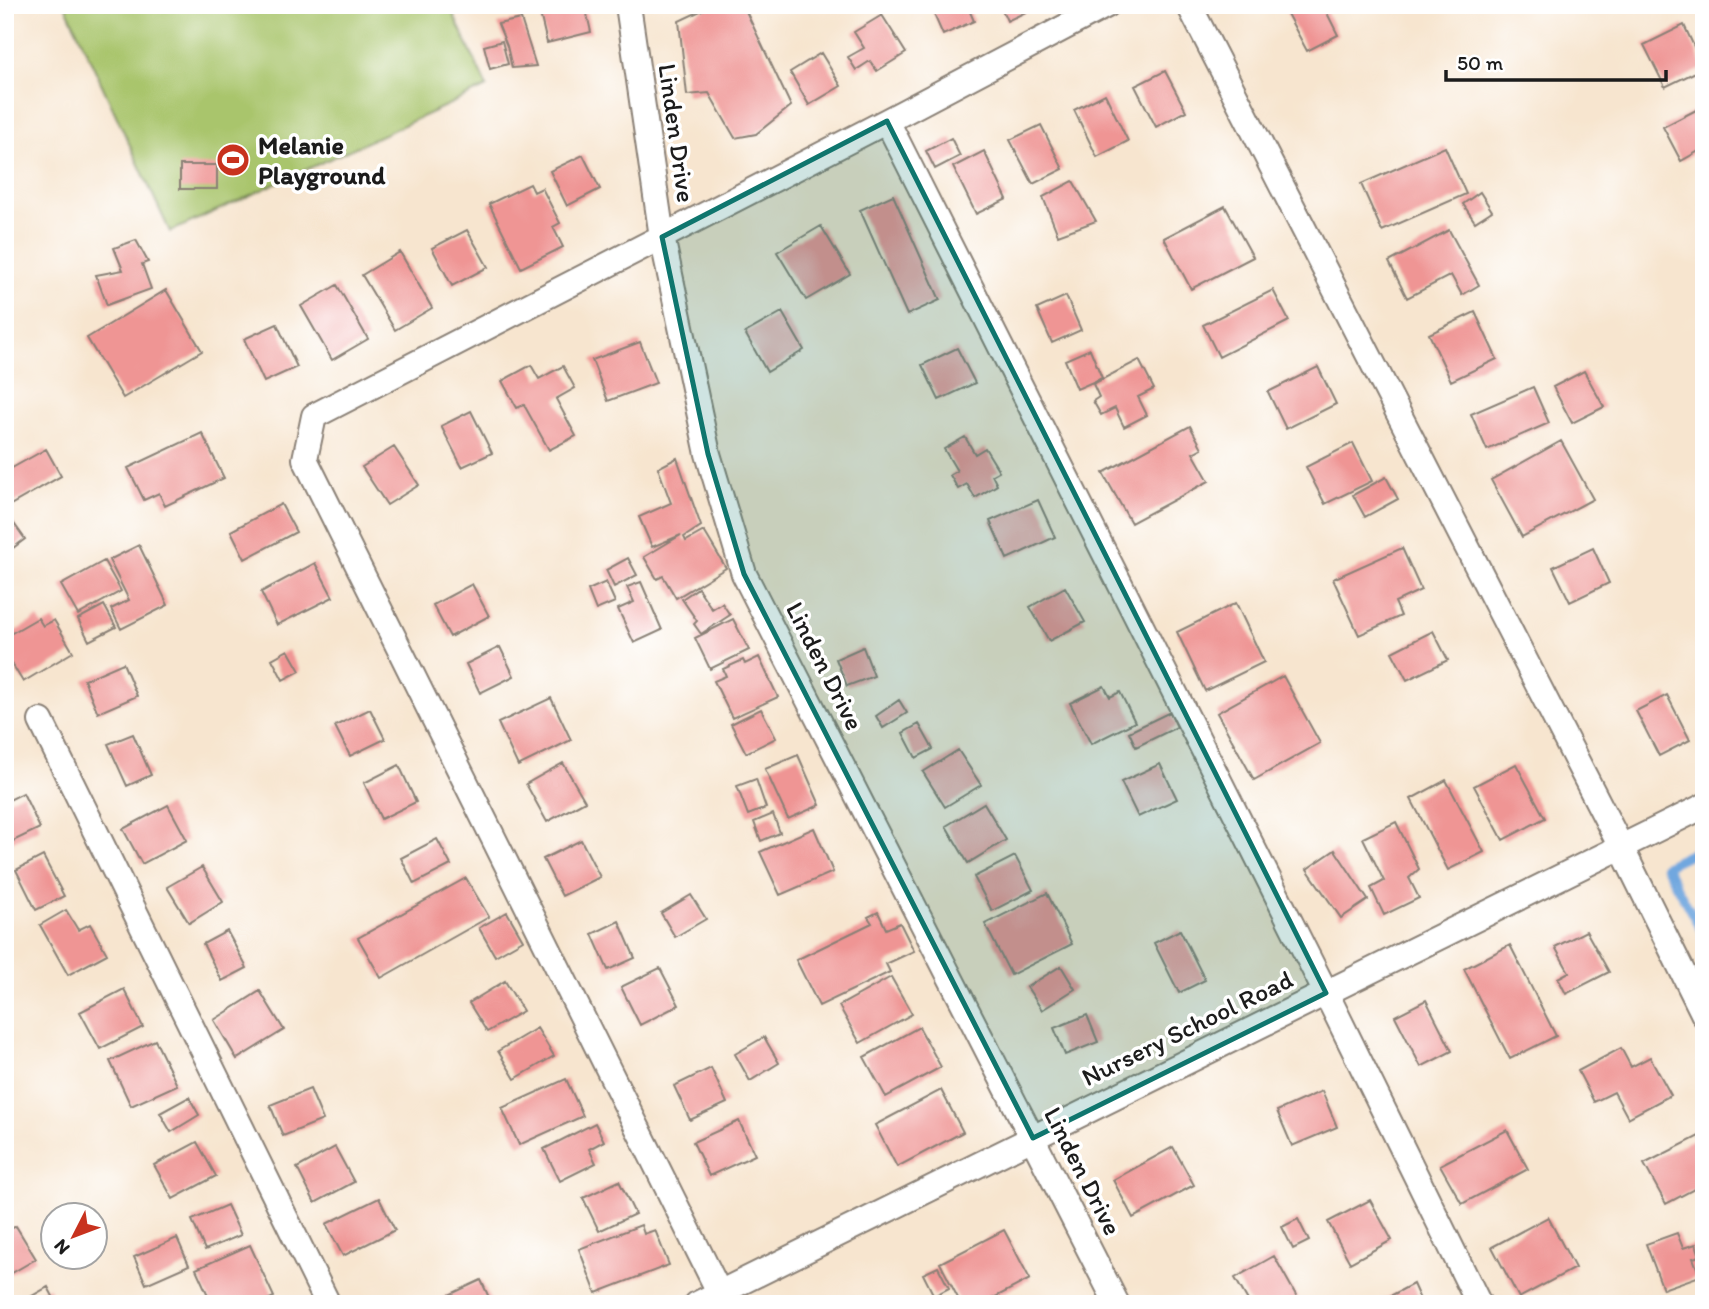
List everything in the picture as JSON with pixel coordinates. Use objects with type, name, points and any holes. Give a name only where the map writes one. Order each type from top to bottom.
[{"type":"street","name":"Linden Drive","points":[[628,5],[662,237],[708,454],[744,574],[1117,1304]]},
{"type":"street","points":[[714,1300],[305,459],[314,416],[1107,5]]},
{"type":"street","points":[[1189,5],[1704,1015]]},
{"type":"street","points":[[887,121],[1326,993],[1479,1304]]},
{"type":"street","points":[[41,721],[328,1304]]},
{"type":"street","name":"Nursery School Road","points":[[714,1300],[1033,1138],[1704,806]]},
{"type":"highlighted area","points":[[887,121],[1326,993],[1033,1138],[744,574],[708,454],[662,237]]},
{"type":"green space","name":"Melanie Playground","points":[[65,5],[449,5],[487,87],[170,232]]},
{"type":"building","points":[[538,5],[585,5],[591,32],[547,43]]},
{"type":"building","points":[[713,5],[744,7],[791,106],[756,134],[735,138],[709,93],[687,95],[679,21]]},
{"type":"building","points":[[942,5],[967,5],[974,21],[943,35],[932,10]]},
{"type":"building","points":[[1000,5],[1040,5],[1007,21]]},
{"type":"building","points":[[1289,5],[1323,5],[1338,35],[1307,51],[1284,8]]},
{"type":"building","points":[[882,15],[906,53],[877,71],[870,61],[856,70],[848,57],[864,48],[854,32]]},
{"type":"building","points":[[521,19],[536,66],[512,68],[498,24]]},
{"type":"building","points":[[1684,25],[1704,68],[1665,87],[1644,45]]},
{"type":"building","points":[[502,41],[508,64],[490,69],[484,46]]},
{"type":"building","points":[[821,53],[841,86],[809,105],[790,72]]},
{"type":"building","points":[[1165,71],[1186,111],[1156,127],[1135,86]]},
{"type":"building","points":[[1105,94],[1128,141],[1097,157],[1074,110]]},
{"type":"building","points":[[1704,106],[1704,148],[1681,161],[1663,127]]},
{"type":"building","points":[[1041,125],[1063,169],[1033,184],[1010,140]]},
{"type":"building","points":[[951,138],[960,156],[935,169],[926,151]]},
{"type":"building","points":[[1445,147],[1466,194],[1382,231],[1361,184]]},
{"type":"building","points":[[984,151],[1007,199],[976,214],[953,167]]},
{"type":"building","points":[[583,155],[600,189],[567,206],[550,171]]},
{"type":"building","points":[[180,165],[217,165],[217,189],[180,189]]},
{"type":"building","points":[[1073,181],[1096,221],[1058,235],[1043,197]]},
{"type":"building","points":[[530,184],[534,192],[542,188],[560,223],[553,227],[563,247],[521,268],[489,204]]},
{"type":"building","points":[[1480,192],[1492,211],[1475,222],[1463,204]]},
{"type":"building","points":[[893,195],[940,300],[907,315],[860,210]]},
{"type":"building","points":[[1225,206],[1253,257],[1191,289],[1164,238]]},
{"type":"building","points":[[821,226],[850,274],[806,300],[777,252]]},
{"type":"building","points":[[467,230],[488,267],[452,286],[432,248]]},
{"type":"building","points":[[1449,230],[1479,285],[1462,295],[1451,275],[1407,298],[1389,262]]},
{"type":"building","points":[[136,240],[148,262],[142,264],[151,289],[107,305],[96,275],[123,270],[114,248]]},
{"type":"building","points":[[400,252],[432,308],[395,330],[362,275]]},
{"type":"building","points":[[337,285],[368,339],[332,360],[301,306]]},
{"type":"building","points":[[166,290],[202,351],[123,398],[87,338]]},
{"type":"building","points":[[1273,290],[1289,321],[1219,357],[1203,325]]},
{"type":"building","points":[[1066,296],[1081,330],[1052,343],[1037,309]]},
{"type":"building","points":[[782,312],[804,350],[767,372],[745,333]]},
{"type":"building","points":[[1475,312],[1497,359],[1451,381],[1429,334]]},
{"type":"building","points":[[277,324],[297,367],[264,382],[244,339]]},
{"type":"building","points":[[640,342],[656,383],[608,401],[592,360]]},
{"type":"building","points":[[957,348],[975,383],[939,400],[922,365]]},
{"type":"building","points":[[1090,349],[1102,378],[1077,389],[1065,360]]},
{"type":"building","points":[[1139,360],[1154,389],[1138,397],[1147,415],[1124,427],[1115,408],[1101,415],[1093,401],[1099,397],[1093,384]]},
{"type":"building","points":[[531,365],[539,379],[563,366],[575,388],[556,399],[576,436],[549,450],[524,405],[517,408],[502,381]]},
{"type":"building","points":[[1318,367],[1336,404],[1286,429],[1268,392]]},
{"type":"building","points":[[1584,371],[1604,407],[1572,423],[1553,387]]},
{"type":"building","points":[[1533,387],[1549,423],[1487,450],[1471,414]]},
{"type":"building","points":[[471,411],[492,453],[462,467],[441,426]]},
{"type":"building","points":[[1190,426],[1202,448],[1193,453],[1209,481],[1131,523],[1103,473]]},
{"type":"building","points":[[202,433],[224,478],[165,506],[159,493],[144,500],[128,468]]},
{"type":"building","points":[[965,437],[975,454],[985,448],[999,471],[992,475],[997,485],[975,498],[967,484],[958,489],[950,475],[957,471],[944,449]]},
{"type":"building","points":[[1561,441],[1593,499],[1522,537],[1491,480]]},
{"type":"building","points":[[1353,443],[1372,481],[1325,504],[1306,467]]},
{"type":"building","points":[[394,447],[419,485],[387,505],[362,467]]},
{"type":"building","points":[[46,449],[61,476],[5,508],[5,472]]},
{"type":"building","points":[[677,458],[701,526],[684,537],[686,541],[704,531],[726,568],[676,598],[663,576],[657,579],[644,557],[681,535],[652,547],[639,517],[671,503],[658,468]]},
{"type":"building","points":[[1386,477],[1398,499],[1365,517],[1353,495]]},
{"type":"building","points":[[1038,500],[1055,537],[1007,559],[990,521]]},
{"type":"building","points":[[281,504],[296,532],[245,559],[231,531]]},
{"type":"building","points":[[5,511],[25,539],[5,554]]},
{"type":"building","points":[[139,545],[168,605],[121,629],[111,609],[129,600],[109,560]]},
{"type":"building","points":[[1402,548],[1421,590],[1395,602],[1401,616],[1359,635],[1333,579]]},
{"type":"building","points":[[1593,548],[1609,583],[1570,602],[1553,567]]},
{"type":"building","points":[[628,558],[637,575],[614,587],[606,570]]},
{"type":"building","points":[[104,561],[121,591],[78,615],[61,585]]},
{"type":"building","points":[[315,563],[333,597],[277,625],[261,592]]},
{"type":"building","points":[[606,582],[615,602],[596,610],[588,590]]},
{"type":"building","points":[[641,582],[662,630],[634,643],[618,609],[634,602],[627,587]]},
{"type":"building","points":[[472,584],[489,616],[450,637],[433,605]]},
{"type":"building","points":[[1065,587],[1085,622],[1049,641],[1030,607]]},
{"type":"building","points":[[698,588],[712,609],[722,603],[730,615],[701,634],[694,624],[697,621],[682,599]]},
{"type":"building","points":[[1236,603],[1264,662],[1205,691],[1177,632]]},
{"type":"building","points":[[104,605],[116,627],[89,641],[78,619]]},
{"type":"building","points":[[38,618],[43,626],[54,620],[73,652],[23,682],[5,652],[5,637]]},
{"type":"building","points":[[733,619],[749,650],[710,669],[695,638]]},
{"type":"building","points":[[1433,631],[1448,660],[1407,680],[1392,652]]},
{"type":"building","points":[[500,647],[514,676],[480,693],[466,664]]},
{"type":"building","points":[[863,647],[874,676],[847,686],[836,659]]},
{"type":"building","points":[[288,650],[300,671],[283,680],[272,659]]},
{"type":"building","points":[[759,657],[778,697],[732,718],[714,681],[726,676],[723,669],[743,660],[745,664]]},
{"type":"building","points":[[123,663],[137,696],[98,713],[84,680]]},
{"type":"building","points":[[1283,676],[1320,743],[1254,780],[1217,713]]},
{"type":"building","points":[[1104,686],[1110,697],[1120,692],[1135,722],[1091,744],[1070,703]]},
{"type":"building","points":[[1667,695],[1690,740],[1659,756],[1636,711]]},
{"type":"building","points":[[551,698],[571,740],[518,766],[498,723]]},
{"type":"building","points":[[899,700],[907,713],[883,728],[876,716]]},
{"type":"building","points":[[370,709],[385,739],[350,756],[335,726]]},
{"type":"building","points":[[761,709],[776,738],[746,753],[731,724]]},
{"type":"building","points":[[1170,712],[1177,727],[1136,747],[1129,732]]},
{"type":"building","points":[[919,724],[933,749],[916,758],[903,733]]},
{"type":"building","points":[[133,734],[151,775],[127,786],[108,744]]},
{"type":"building","points":[[958,750],[981,785],[945,807],[923,772]]},
{"type":"building","points":[[798,755],[820,805],[788,819],[765,769]]},
{"type":"building","points":[[563,763],[585,801],[547,822],[526,784]]},
{"type":"building","points":[[1160,764],[1177,799],[1138,817],[1121,782]]},
{"type":"building","points":[[1516,764],[1545,818],[1503,840],[1474,786]]},
{"type":"building","points":[[399,765],[416,802],[381,819],[364,783]]},
{"type":"building","points":[[756,779],[766,808],[748,815],[737,786]]},
{"type":"building","points":[[1446,780],[1484,852],[1448,870],[1411,799]]},
{"type":"building","points":[[23,793],[40,828],[5,845],[5,802]]},
{"type":"building","points":[[984,803],[1006,840],[968,863],[946,826]]},
{"type":"building","points":[[168,805],[187,840],[142,864],[123,829]]},
{"type":"building","points":[[773,814],[780,833],[761,841],[754,822]]},
{"type":"building","points":[[1396,822],[1419,869],[1409,878],[1419,898],[1384,915],[1371,888],[1384,881],[1363,838]]},
{"type":"building","points":[[814,828],[833,872],[780,895],[760,852]]},
{"type":"building","points":[[437,839],[451,865],[414,884],[401,858]]},
{"type":"building","points":[[581,840],[600,877],[562,896],[543,859]]},
{"type":"building","points":[[1335,850],[1368,900],[1341,918],[1307,869]]},
{"type":"building","points":[[43,856],[64,896],[36,910],[16,870]]},
{"type":"building","points":[[1015,856],[1033,890],[992,911],[974,877]]},
{"type":"building","points":[[202,867],[223,902],[189,923],[167,887]]},
{"type":"building","points":[[466,878],[489,917],[381,978],[358,938]]},
{"type":"building","points":[[1047,893],[1072,944],[1011,975],[985,924]]},
{"type":"building","points":[[691,895],[706,919],[675,937],[661,913]]},
{"type":"building","points":[[66,910],[78,930],[90,924],[107,954],[68,975],[40,925]]},
{"type":"building","points":[[507,912],[523,940],[495,956],[479,928]]},
{"type":"building","points":[[878,912],[886,929],[900,923],[914,951],[886,964],[890,972],[819,1006],[796,960],[872,923],[868,917]]},
{"type":"building","points":[[619,921],[635,958],[608,970],[592,934]]},
{"type":"building","points":[[1180,930],[1205,980],[1179,993],[1154,943]]},
{"type":"building","points":[[227,931],[247,968],[222,981],[203,944]]},
{"type":"building","points":[[1586,931],[1609,972],[1566,994],[1558,978],[1569,972],[1555,947]]},
{"type":"building","points":[[1510,945],[1556,1036],[1510,1059],[1464,969]]},
{"type":"building","points":[[1061,966],[1075,989],[1042,1010],[1027,987]]},
{"type":"building","points":[[660,968],[679,1005],[640,1025],[621,987]]},
{"type":"building","points":[[891,977],[912,1014],[860,1043],[839,1006]]},
{"type":"building","points":[[505,981],[523,1011],[487,1032],[469,1003]]},
{"type":"building","points":[[124,989],[143,1027],[100,1049],[80,1012]]},
{"type":"building","points":[[260,991],[284,1030],[237,1059],[214,1020]]},
{"type":"building","points":[[1426,1000],[1452,1051],[1421,1067],[1395,1016]]},
{"type":"building","points":[[1087,1015],[1098,1042],[1065,1055],[1054,1028]]},
{"type":"building","points":[[919,1027],[941,1067],[886,1097],[864,1057]]},
{"type":"building","points":[[537,1028],[554,1056],[515,1079],[498,1051]]},
{"type":"building","points":[[764,1037],[779,1063],[750,1081],[735,1054]]},
{"type":"building","points":[[155,1040],[177,1085],[131,1106],[110,1061]]},
{"type":"building","points":[[1621,1048],[1631,1067],[1650,1057],[1671,1095],[1628,1118],[1614,1092],[1594,1102],[1578,1071]]},
{"type":"building","points":[[711,1068],[727,1103],[690,1120],[674,1086]]},
{"type":"building","points":[[566,1079],[583,1116],[519,1145],[502,1108]]},
{"type":"building","points":[[310,1089],[323,1120],[283,1136],[270,1105]]},
{"type":"building","points":[[941,1090],[963,1132],[897,1167],[875,1125]]},
{"type":"building","points":[[1322,1091],[1337,1127],[1292,1146],[1277,1111]]},
{"type":"building","points":[[189,1097],[199,1115],[171,1132],[160,1113]]},
{"type":"building","points":[[739,1121],[755,1155],[709,1176],[693,1142]]},
{"type":"building","points":[[595,1123],[604,1141],[589,1149],[596,1163],[560,1181],[544,1149]]},
{"type":"building","points":[[1507,1130],[1528,1169],[1462,1204],[1440,1165]]},
{"type":"building","points":[[1699,1136],[1704,1146],[1704,1184],[1666,1204],[1644,1164]]},
{"type":"building","points":[[197,1142],[216,1176],[173,1199],[154,1165]]},
{"type":"building","points":[[335,1147],[354,1182],[315,1203],[297,1168]]},
{"type":"building","points":[[1173,1147],[1194,1185],[1133,1218],[1113,1180]]},
{"type":"building","points":[[619,1181],[635,1214],[599,1231],[583,1198]]},
{"type":"building","points":[[379,1198],[395,1230],[343,1256],[326,1224]]},
{"type":"building","points":[[1370,1200],[1392,1240],[1350,1263],[1328,1222]]},
{"type":"building","points":[[227,1205],[241,1235],[205,1250],[192,1220]]},
{"type":"building","points":[[1548,1217],[1575,1268],[1519,1298],[1492,1247]]},
{"type":"building","points":[[1298,1219],[1309,1241],[1293,1249],[1282,1227]]},
{"type":"building","points":[[641,1225],[644,1234],[655,1230],[669,1265],[596,1293],[579,1249]]},
{"type":"building","points":[[16,1226],[36,1259],[5,1277],[5,1232]]},
{"type":"building","points":[[1004,1230],[1030,1279],[982,1304],[961,1304],[940,1263]]},
{"type":"building","points":[[1677,1233],[1683,1248],[1696,1244],[1700,1256],[1693,1258],[1700,1276],[1663,1289],[1646,1244]]},
{"type":"building","points":[[177,1238],[189,1265],[146,1284],[134,1257]]},
{"type":"building","points":[[250,1245],[274,1297],[259,1304],[212,1304],[196,1269]]},
{"type":"building","points":[[1274,1256],[1301,1304],[1250,1304],[1235,1278]]},
{"type":"building","points":[[938,1267],[949,1288],[934,1296],[923,1274]]},
{"type":"building","points":[[481,1280],[492,1304],[440,1304],[438,1300]]},
{"type":"building","points":[[1413,1284],[1422,1304],[1375,1304]]},
{"type":"building","points":[[48,1287],[57,1304],[18,1304]]},
{"type":"waterway","points":[[1704,847],[1665,866],[1704,935]]},
{"type":"place","name":"Melanie Playground","points":[[233,160]]}]
